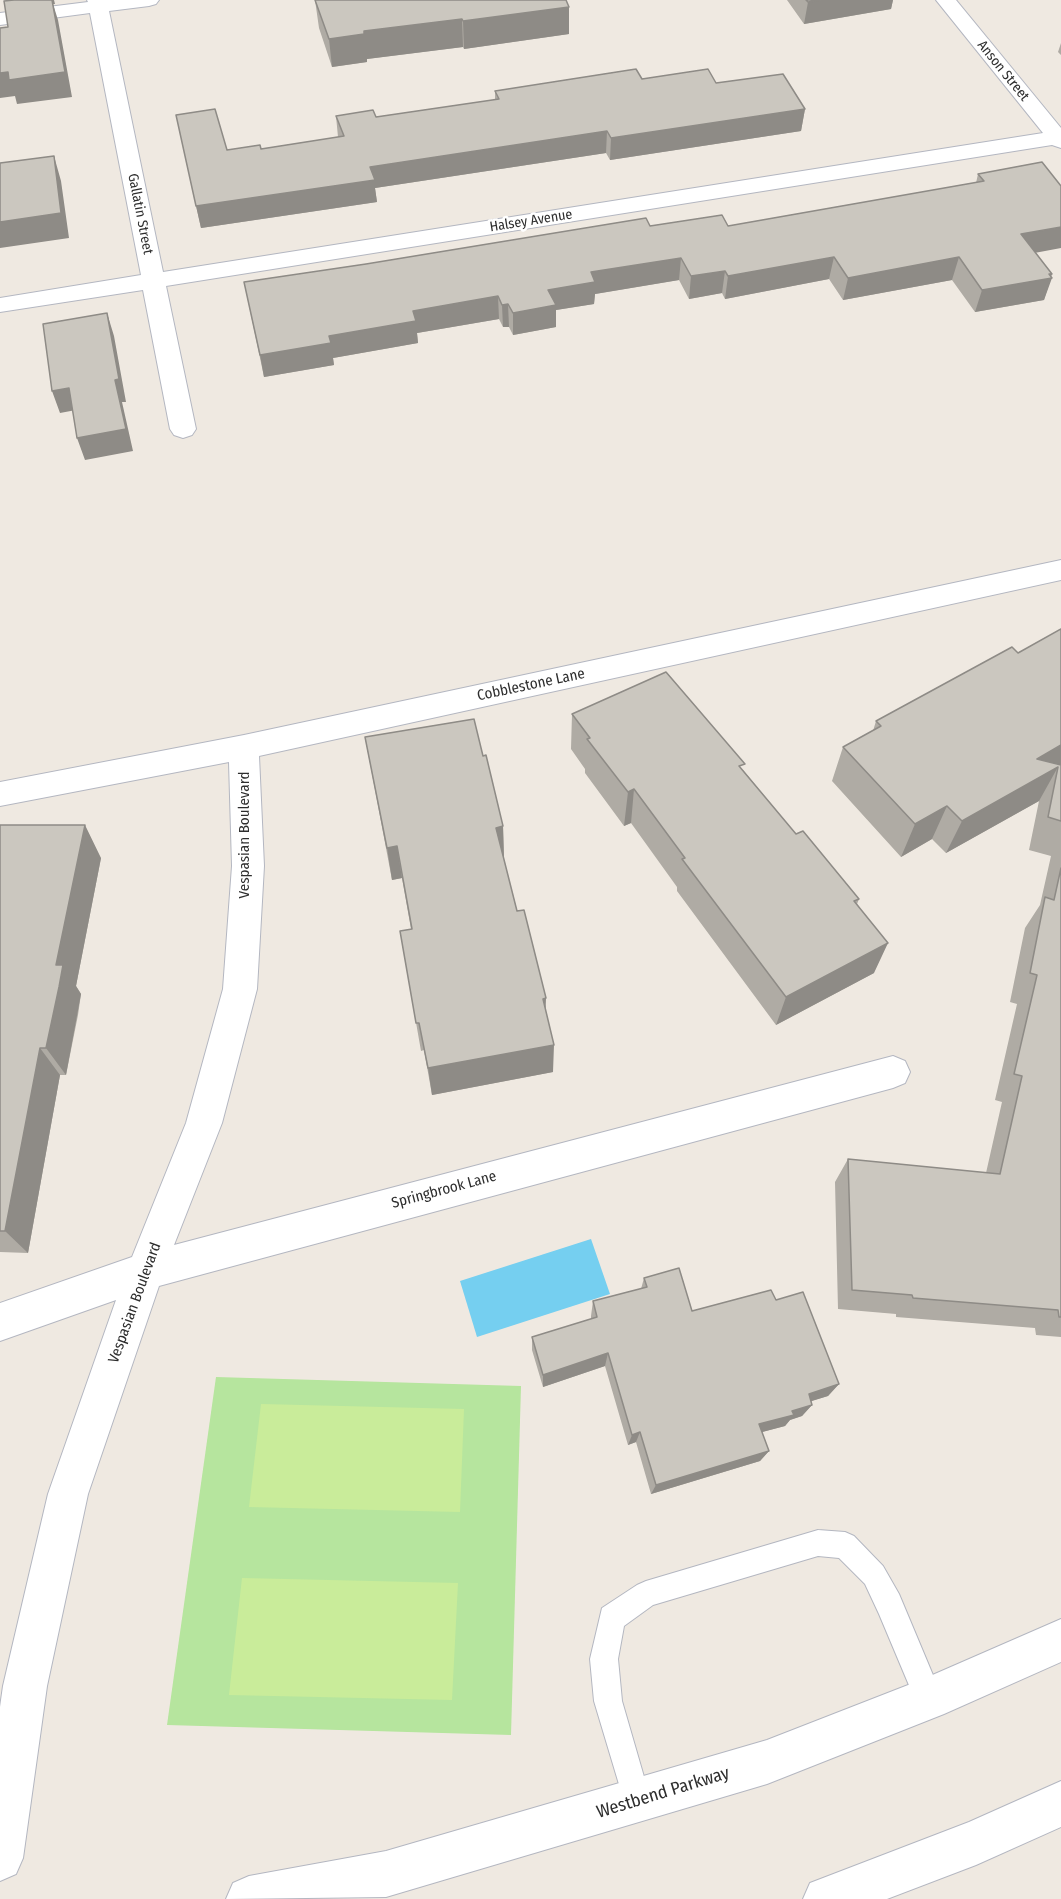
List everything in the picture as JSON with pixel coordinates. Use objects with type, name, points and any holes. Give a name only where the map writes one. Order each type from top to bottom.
[{"type":"street","points":[[0,20],[98,3],[149,0]]},
{"type":"street","name":"Anson Street","points":[[946,0],[1060,139]]},
{"type":"street","name":"Gallatin Street","points":[[98,3],[183,429]]},
{"type":"street","name":"Halsey Avenue","points":[[0,305],[1060,139]]},
{"type":"street","name":"Cobblestone Lane","points":[[0,794],[244,747],[1061,570]]},
{"type":"street","name":"Vespasian Boulevard","points":[[0,1858],[26,1686],[68,1494],[145,1271],[204,1123],[240,988],[249,866],[244,747]]},
{"type":"street","name":"Springbrook Lane","points":[[0,1322],[145,1271],[893,1072]]},
{"type":"street","name":"Westbend Parkway","points":[[249,1899],[386,1874],[767,1762],[929,1699],[1061,1640]]},
{"type":"street","points":[[826,1899],[976,1842],[1061,1804]]},
{"type":"lane","points":[[637,1801],[608,1701],[604,1659],[612,1618],[646,1594],[818,1543],[845,1545],[873,1575],[889,1604],[929,1699]]},
{"type":"green space","points":[[216,1377],[521,1386],[511,1735],[167,1725]]},
{"type":"green space","points":[[261,1404],[464,1409],[460,1512],[249,1507]]},
{"type":"green space","points":[[242,1578],[458,1583],[452,1700],[229,1695]]},
{"type":"water","points":[[591,1239],[610,1294],[477,1337],[460,1281]]},
{"type":"building","points":[[52,0],[65,72],[9,80],[8,72],[0,73],[0,28],[8,27],[4,1]]},
{"type":"building","points":[[315,0],[566,0],[569,7],[364,31],[364,34],[329,39]]},
{"type":"building","points":[[636,69],[642,79],[708,69],[716,83],[783,74],[805,109],[611,138],[607,131],[370,167],[375,180],[196,206],[176,115],[215,109],[227,150],[260,145],[261,149],[344,136],[336,116],[373,110],[376,117],[499,99],[495,91]]},
{"type":"building","points":[[54,156],[61,213],[0,222],[0,163]]},
{"type":"building","points":[[1042,162],[1061,186],[1061,227],[1021,234],[1052,274],[1049,274],[1052,278],[982,290],[959,257],[848,278],[834,257],[728,276],[725,271],[691,276],[681,258],[591,272],[595,282],[548,290],[556,305],[513,313],[508,304],[502,305],[498,296],[413,311],[416,321],[329,336],[331,343],[260,355],[244,282],[646,218],[650,226],[722,215],[728,226],[984,181],[978,174]]},
{"type":"building","points":[[107,313],[119,379],[115,380],[126,429],[77,438],[69,388],[52,391],[43,324]]},
{"type":"building","points":[[1061,629],[1061,745],[1037,759],[1061,765],[1061,821],[1048,817],[1058,767],[962,821],[947,806],[915,824],[843,747],[881,726],[876,721],[1012,647],[1018,653]]},
{"type":"building","points":[[666,672],[745,764],[739,766],[796,834],[803,831],[859,899],[854,901],[888,943],[786,997],[682,859],[685,858],[634,789],[628,792],[587,739],[590,738],[572,714]]},
{"type":"building","points":[[474,719],[483,756],[486,755],[503,826],[496,828],[517,911],[524,910],[546,998],[543,999],[554,1045],[428,1068],[419,1023],[416,1023],[400,931],[412,929],[397,846],[387,848],[365,737]]},
{"type":"building","points":[[0,825],[85,825],[56,965],[63,965],[59,987],[46,1048],[40,1048],[5,1231],[0,1231]]},
{"type":"building","points":[[1061,868],[1061,1317],[1059,1317],[1058,1310],[913,1298],[912,1295],[852,1290],[848,1159],[1000,1174],[1022,1076],[1014,1074],[1037,975],[1030,973],[1045,897],[1054,900]]},
{"type":"building","points":[[679,1268],[692,1311],[771,1290],[776,1300],[803,1292],[839,1384],[809,1394],[812,1405],[792,1411],[794,1415],[759,1424],[769,1451],[656,1485],[640,1432],[632,1435],[608,1353],[543,1375],[532,1337],[597,1317],[593,1301],[647,1287],[644,1278]]}]
